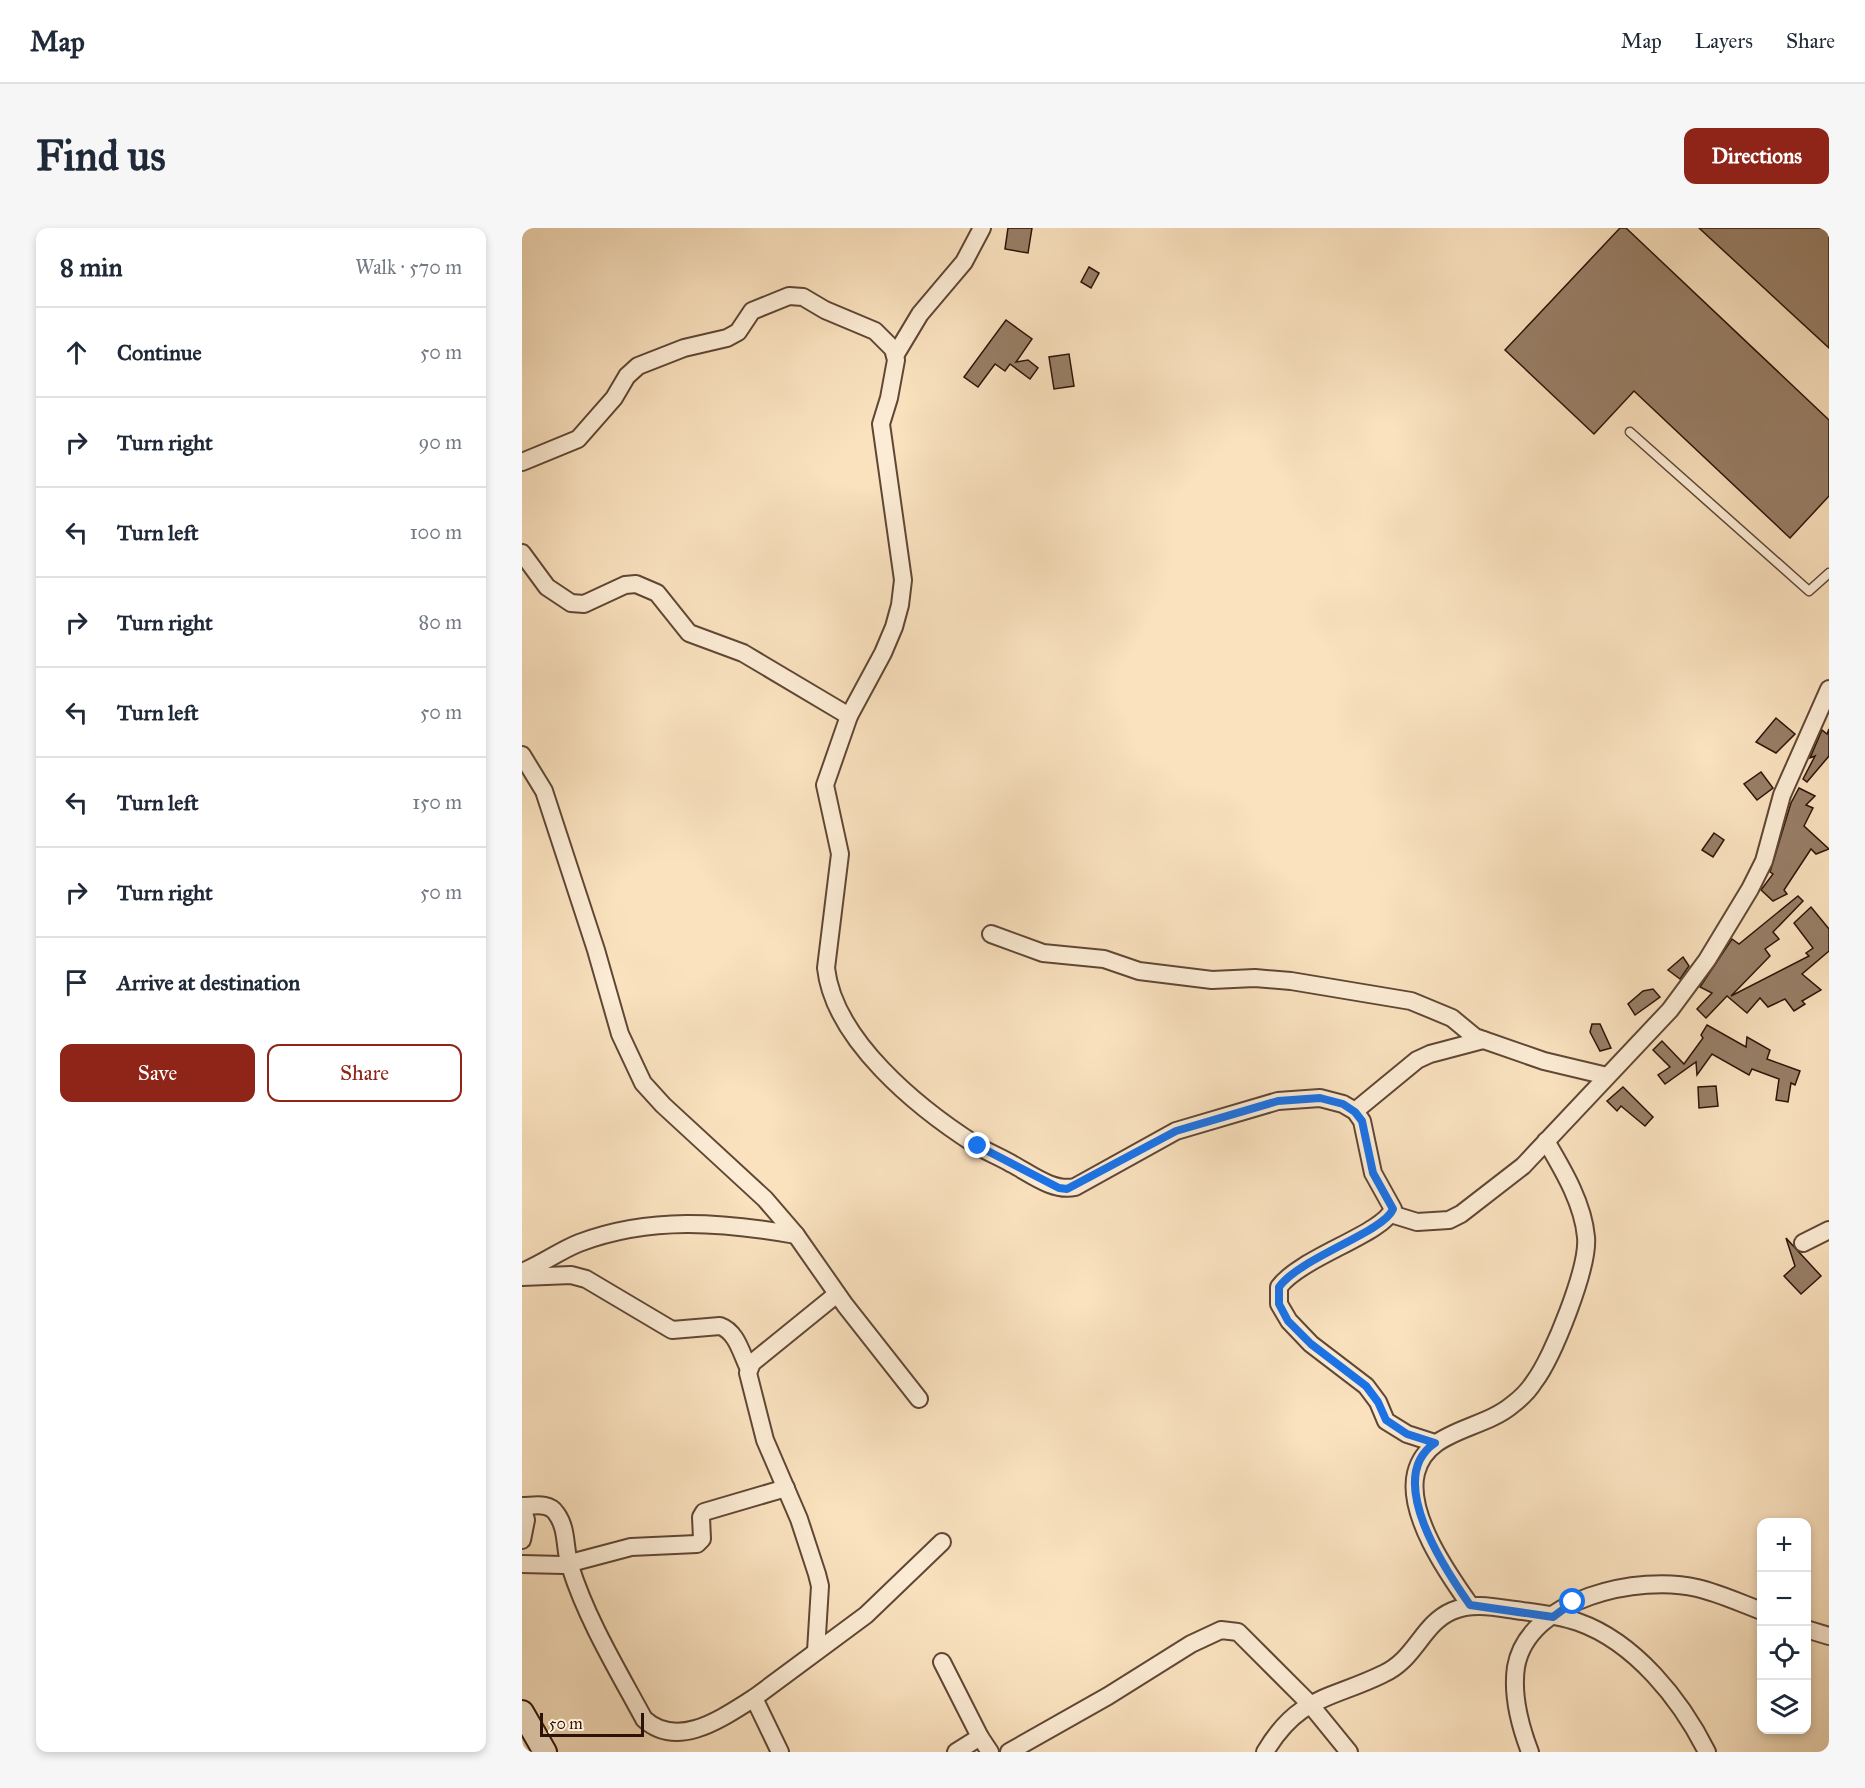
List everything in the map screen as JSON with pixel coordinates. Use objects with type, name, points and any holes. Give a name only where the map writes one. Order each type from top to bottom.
[{"type":"street","points":[[982,228],[964,262],[920,314],[896,354],[889,398],[881,424],[903,580],[900,605],[884,653],[849,716],[825,785],[840,854],[826,968],[836,1005],[857,1041],[883,1070],[949,1126],[978,1146],[1042,1180],[1067,1189],[1176,1131],[1278,1101],[1320,1098],[1343,1104],[1355,1112],[1366,1129],[1373,1173],[1392,1204],[1391,1214],[1379,1224],[1291,1274],[1279,1287],[1279,1304],[1299,1333],[1366,1386],[1391,1426],[1435,1443]]},
{"type":"street","points":[[522,462],[578,439],[638,366],[684,348],[727,338],[738,332],[752,310],[789,296],[803,297],[825,310],[866,326],[875,331],[896,354]]},
{"type":"street","points":[[522,553],[547,587],[571,603],[584,604],[625,585],[636,584],[657,592],[689,633],[743,653],[849,716]]},
{"type":"street","points":[[1391,1214],[1417,1222],[1455,1218],[1523,1166],[1685,992],[1750,889],[1764,861],[1782,795],[1829,689]]},
{"type":"street","points":[[522,755],[543,791],[596,950],[620,1034],[643,1083],[663,1105],[765,1199],[796,1235],[837,1294],[919,1399]]},
{"type":"street","points":[[991,934],[1043,953],[1104,959],[1149,973],[1212,980],[1255,978],[1291,981],[1411,1001],[1452,1018],[1466,1032],[1483,1040],[1573,1069],[1607,1076]]},
{"type":"street","points":[[1355,1112],[1417,1060],[1483,1040]]},
{"type":"street","points":[[1470,1605],[1445,1570],[1419,1511],[1416,1474],[1422,1458],[1435,1443],[1485,1423],[1512,1405],[1535,1382],[1564,1321],[1577,1285],[1586,1238],[1582,1218],[1565,1174],[1546,1141]]},
{"type":"street","points":[[522,1275],[576,1244],[622,1229],[649,1225],[688,1223],[742,1226],[796,1235]]},
{"type":"street","points":[[1803,1243],[1829,1230]]},
{"type":"street","points":[[522,1275],[571,1275],[586,1279],[672,1330],[720,1326],[731,1332],[749,1369],[749,1382],[765,1440],[799,1519],[820,1586],[816,1651]]},
{"type":"street","points":[[749,1369],[763,1354],[837,1294]]},
{"type":"street","points":[[522,1564],[569,1564],[631,1547],[697,1544],[702,1539],[703,1513],[786,1488]]},
{"type":"street","points":[[522,1540],[526,1520],[522,1506],[547,1506],[556,1513],[567,1539],[569,1564],[596,1631],[644,1719],[655,1728],[668,1732],[700,1728],[717,1721],[754,1698],[866,1615],[942,1542]]},
{"type":"street","points":[[1530,1752],[1516,1697],[1516,1665],[1532,1632],[1573,1602],[1620,1587],[1666,1585],[1696,1588],[1757,1610]]},
{"type":"street","points":[[1265,1752],[1295,1713],[1310,1703],[1400,1665],[1417,1648],[1432,1623],[1455,1609],[1470,1605],[1553,1617],[1577,1622],[1595,1630],[1628,1652],[1653,1674],[1676,1702],[1707,1752]]},
{"type":"street","points":[[1009,1752],[1108,1696],[1191,1644],[1221,1630],[1238,1632],[1310,1703],[1349,1752]]},
{"type":"street","points":[[1811,1631],[1829,1636]]},
{"type":"street","points":[[942,1662],[990,1752]]},
{"type":"street","points":[[754,1698],[780,1752]]},
{"type":"street","points":[[522,1712],[545,1752]]},
{"type":"street","points":[[956,1752],[980,1737]]},
{"type":"lane","points":[[1630,432],[1809,591],[1829,573]]},
{"type":"building","points":[[1008,228],[1032,228],[1028,253],[1005,249]]},
{"type":"building","points":[[1620,228],[1626,228],[1829,420],[1829,496],[1790,538],[1634,391],[1594,434],[1505,350]]},
{"type":"building","points":[[1699,228],[1829,228],[1829,348]]},
{"type":"building","points":[[1089,267],[1099,273],[1091,288],[1081,282]]},
{"type":"building","points":[[1006,320],[1032,339],[1016,362],[1028,360],[1038,368],[1030,379],[1010,364],[1005,371],[995,364],[978,387],[964,377]]},
{"type":"building","points":[[1069,354],[1074,386],[1054,389],[1049,357]]},
{"type":"building","points":[[1776,718],[1795,734],[1776,753],[1756,742]]},
{"type":"building","points":[[1829,729],[1829,756],[1807,782],[1803,779],[1815,756],[1810,758],[1822,730],[1827,734]]},
{"type":"building","points":[[1761,772],[1773,788],[1757,800],[1744,784]]},
{"type":"building","points":[[1799,788],[1815,796],[1806,805],[1813,808],[1804,826],[1829,849],[1816,854],[1811,849],[1784,890],[1787,894],[1773,901],[1761,890],[1773,874],[1770,872],[1791,803]]},
{"type":"building","points":[[1714,833],[1724,840],[1713,857],[1702,850]]},
{"type":"building","points":[[1798,896],[1803,901],[1773,932],[1779,939],[1765,949],[1770,956],[1731,996],[1809,956],[1806,953],[1813,948],[1794,923],[1811,907],[1829,929],[1829,951],[1802,974],[1821,990],[1802,1001],[1805,1004],[1794,1011],[1785,999],[1768,1007],[1760,998],[1747,1013],[1727,996],[1706,1018],[1697,1009],[1712,993],[1700,987],[1732,939],[1739,944]]},
{"type":"building","points":[[1683,957],[1689,966],[1680,979],[1668,970]]},
{"type":"building","points":[[1653,989],[1660,997],[1635,1015],[1628,1004],[1643,991]]},
{"type":"building","points":[[1592,1024],[1600,1024],[1611,1048],[1600,1051],[1590,1032]]},
{"type":"building","points":[[1707,1025],[1746,1047],[1747,1037],[1770,1050],[1767,1059],[1800,1071],[1795,1085],[1791,1083],[1788,1102],[1776,1100],[1779,1079],[1752,1069],[1749,1075],[1712,1054],[1697,1075],[1696,1062],[1665,1084],[1658,1075],[1670,1067],[1653,1050],[1662,1041],[1684,1064],[1703,1038],[1701,1035]]},
{"type":"building","points":[[1716,1086],[1718,1106],[1699,1108],[1698,1087]]},
{"type":"building","points":[[1623,1087],[1653,1117],[1645,1126],[1621,1106],[1617,1111],[1607,1101]]},
{"type":"building","points":[[1786,1238],[1821,1276],[1801,1294],[1784,1276],[1795,1266]]},
{"type":"route","points":[[978,1146],[1042,1180],[1067,1189],[1075,1187],[1176,1131],[1278,1101],[1320,1098],[1343,1104],[1355,1112],[1366,1129],[1373,1173],[1393,1209],[1391,1214],[1379,1224],[1291,1274],[1279,1287],[1277,1293],[1279,1304],[1288,1321],[1299,1333],[1366,1386],[1391,1426],[1435,1443],[1430,1446],[1422,1458],[1416,1474],[1415,1492],[1419,1511],[1445,1570],[1470,1605],[1553,1617],[1573,1602]]}]
